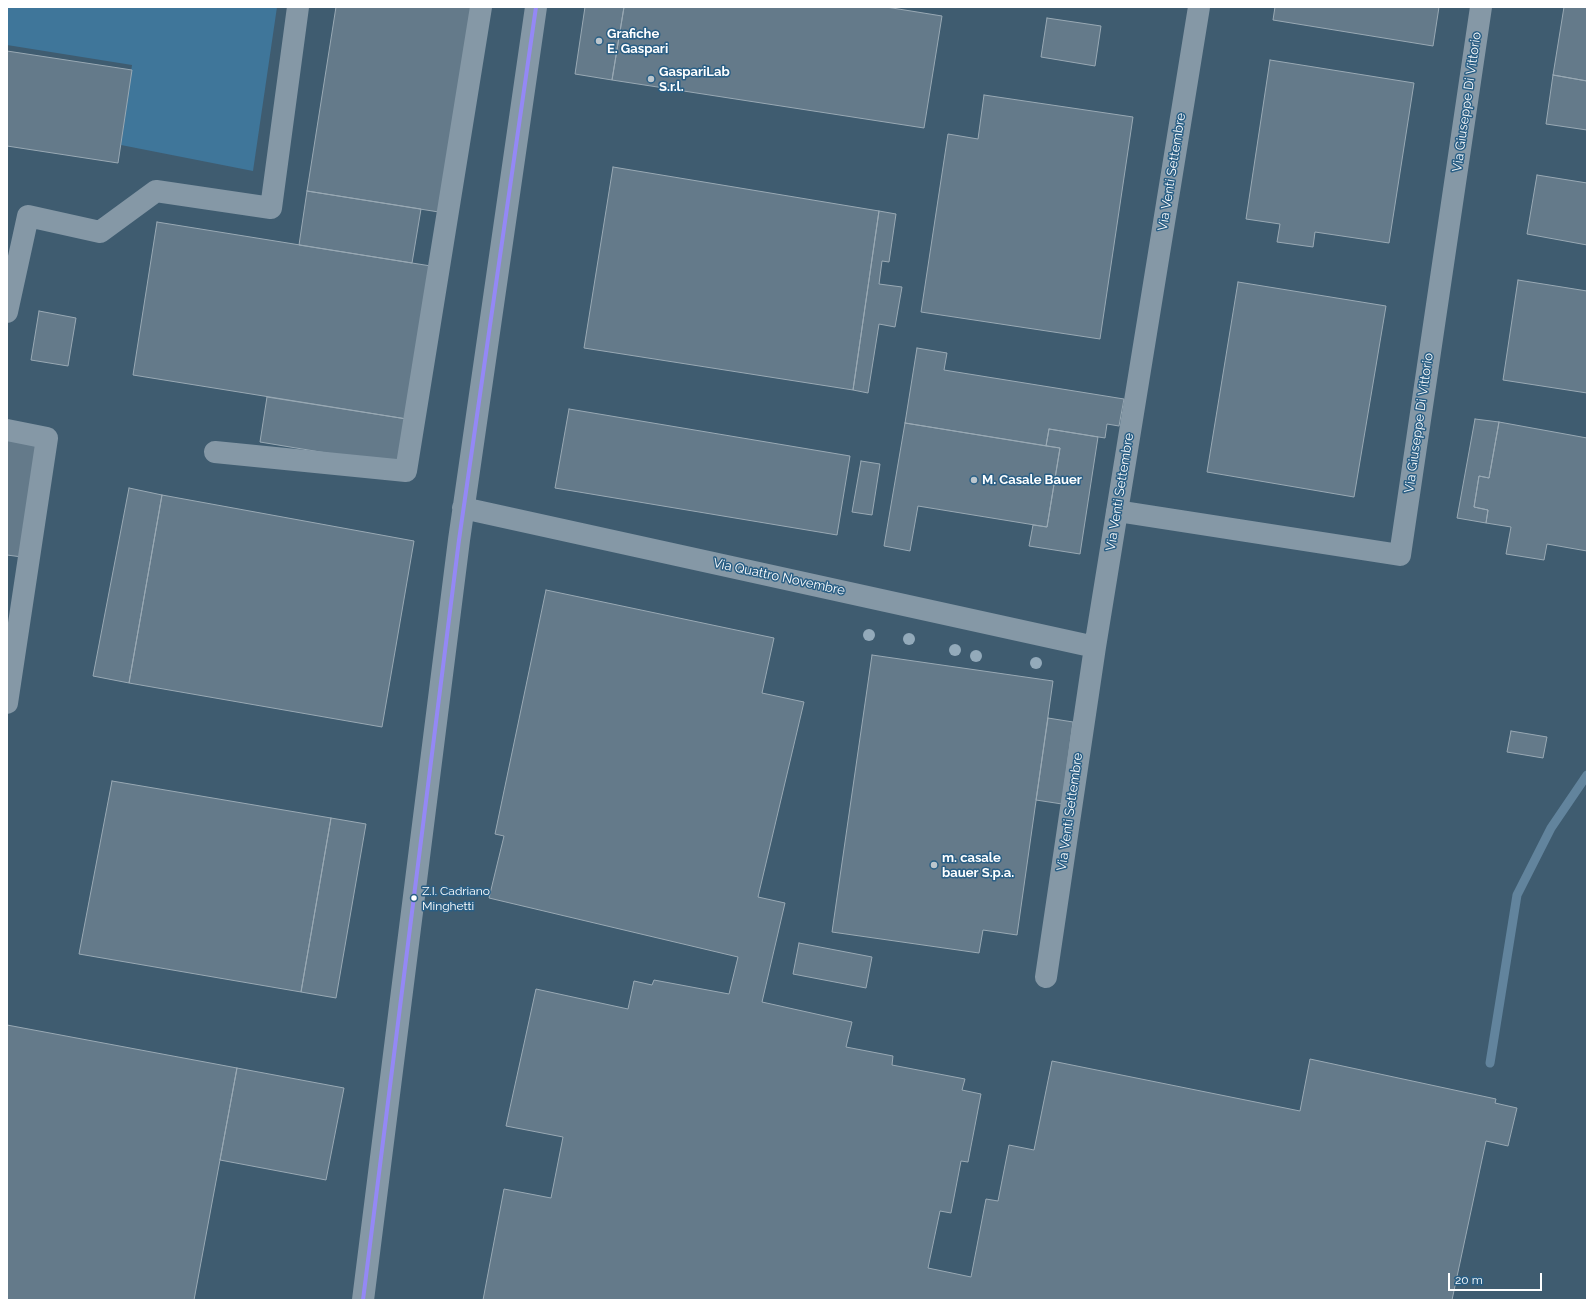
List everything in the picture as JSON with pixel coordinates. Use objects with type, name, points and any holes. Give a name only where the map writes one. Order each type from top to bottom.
[{"type":"street","points":[[7,312],[28,216],[100,232],[156,190],[271,208],[298,7]]},
{"type":"street","points":[[215,452],[406,471],[481,7]]},
{"type":"street","points":[[364,1300],[463,508],[536,7]]},
{"type":"street","name":"Via Venti Settembre","points":[[1046,977],[1116,512],[1199,7]]},
{"type":"street","name":"Via Giuseppe Di Vittorio","points":[[1116,512],[1400,555],[1481,7]]},
{"type":"street","points":[[7,430],[47,438],[7,703]]},
{"type":"street","name":"Via Quattro Novembre","points":[[463,508],[1095,647]]},
{"type":"shaded area","points":[[7,7],[277,7],[253,171],[121,145],[132,65],[7,45]]},
{"type":"building","points":[[336,7],[478,7],[445,213],[307,191]]},
{"type":"building","name":"Grafiche E. Gaspari","points":[[585,7],[624,7],[612,80],[575,74]]},
{"type":"building","points":[[624,7],[886,7],[942,16],[924,128],[612,80]]},
{"type":"building","points":[[1275,7],[1439,7],[1433,46],[1273,20]]},
{"type":"building","points":[[1564,7],[1587,7],[1587,81],[1553,75]]},
{"type":"building","points":[[1047,18],[1101,26],[1095,66],[1041,57]]},
{"type":"building","points":[[7,51],[132,70],[118,163],[7,146]]},
{"type":"building","points":[[1270,60],[1414,83],[1389,243],[1315,232],[1313,247],[1277,242],[1280,224],[1246,219]]},
{"type":"building","points":[[1553,75],[1587,81],[1587,130],[1546,124]]},
{"type":"building","points":[[984,95],[1133,117],[1100,339],[921,312],[948,134],[978,139]]},
{"type":"building","points":[[613,167],[879,211],[853,390],[584,348]]},
{"type":"building","points":[[1537,175],[1587,183],[1587,245],[1527,234]]},
{"type":"building","points":[[307,191],[421,209],[412,263],[299,245]]},
{"type":"building","points":[[879,211],[896,214],[889,262],[882,261],[879,284],[902,287],[895,327],[879,324],[868,393],[853,390]]},
{"type":"building","points":[[157,222],[437,267],[413,420],[133,375]]},
{"type":"building","points":[[1518,280],[1587,291],[1587,393],[1503,380]]},
{"type":"building","points":[[1238,282],[1386,306],[1354,497],[1207,472]]},
{"type":"building","points":[[39,311],[76,318],[68,366],[31,360]]},
{"type":"building","points":[[917,348],[947,353],[944,370],[1124,399],[1119,426],[1107,424],[1105,438],[1049,429],[1046,446],[905,423]]},
{"type":"building","points":[[267,397],[413,420],[405,466],[260,442]]},
{"type":"building","points":[[569,409],[850,456],[837,535],[555,488]]},
{"type":"building","points":[[1475,419],[1499,422],[1489,478],[1479,476],[1474,507],[1488,510],[1486,523],[1457,518]]},
{"type":"building","points":[[1499,422],[1587,438],[1587,551],[1547,544],[1544,560],[1506,554],[1511,527],[1486,523],[1488,510],[1474,507],[1479,476],[1489,478]]},
{"type":"building","points":[[905,423],[1060,448],[1047,527],[918,506],[910,551],[884,546]]},
{"type":"building","points":[[1049,429],[1098,437],[1080,554],[1029,546],[1033,525],[1047,527],[1060,448],[1046,446]]},
{"type":"building","points":[[7,435],[39,439],[22,557],[7,555]]},
{"type":"building","points":[[861,461],[880,464],[872,515],[852,512]]},
{"type":"building","points":[[129,488],[162,495],[129,683],[93,676]]},
{"type":"building","points":[[162,495],[414,541],[382,727],[129,683]]},
{"type":"building","points":[[546,590],[774,638],[762,693],[804,702],[758,897],[785,903],[762,1002],[852,1022],[846,1047],[893,1056],[892,1065],[965,1079],[962,1090],[981,1094],[968,1162],[961,1161],[951,1213],[940,1211],[928,1268],[971,1277],[986,1199],[998,1201],[1009,1145],[1034,1150],[1052,1061],[1300,1111],[1310,1059],[1496,1099],[1495,1103],[1517,1108],[1508,1146],[1486,1141],[1452,1300],[483,1300],[504,1189],[551,1198],[563,1137],[506,1126],[536,989],[628,1009],[634,981],[652,985],[654,980],[729,994],[738,957],[489,898],[504,836],[495,834]]},
{"type":"building","name":"m. casale bauer S.p.a.","points":[[872,655],[1053,681],[1017,935],[983,930],[979,953],[832,932]]},
{"type":"building","points":[[1048,718],[1073,722],[1062,804],[1036,800]]},
{"type":"building","points":[[1511,731],[1547,737],[1543,758],[1507,752]]},
{"type":"building","points":[[112,781],[331,818],[301,992],[79,954]]},
{"type":"building","points":[[331,818],[366,824],[336,998],[301,992]]},
{"type":"building","points":[[799,943],[872,957],[866,988],[793,974]]},
{"type":"building","points":[[7,1025],[237,1068],[194,1300],[7,1300]]},
{"type":"building","points":[[237,1068],[344,1088],[326,1180],[220,1160]]},
{"type":"waterway","points":[[1490,1063],[1517,895],[1551,828],[1587,775]]},
{"type":"transit line","points":[[363,1300],[459,540],[536,7]]},
{"type":"place","name":"Grafiche E. Gaspari","points":[[599,41]]},
{"type":"place","name":"GaspariLab S.r.l.","points":[[651,79]]},
{"type":"place","name":"M. Casale Bauer","points":[[974,480]]},
{"type":"place","name":"m. casale bauer S.p.a.","points":[[934,865]]},
{"type":"place","name":"Z.I. Cadriano Minghetti","points":[[414,898]]}]
